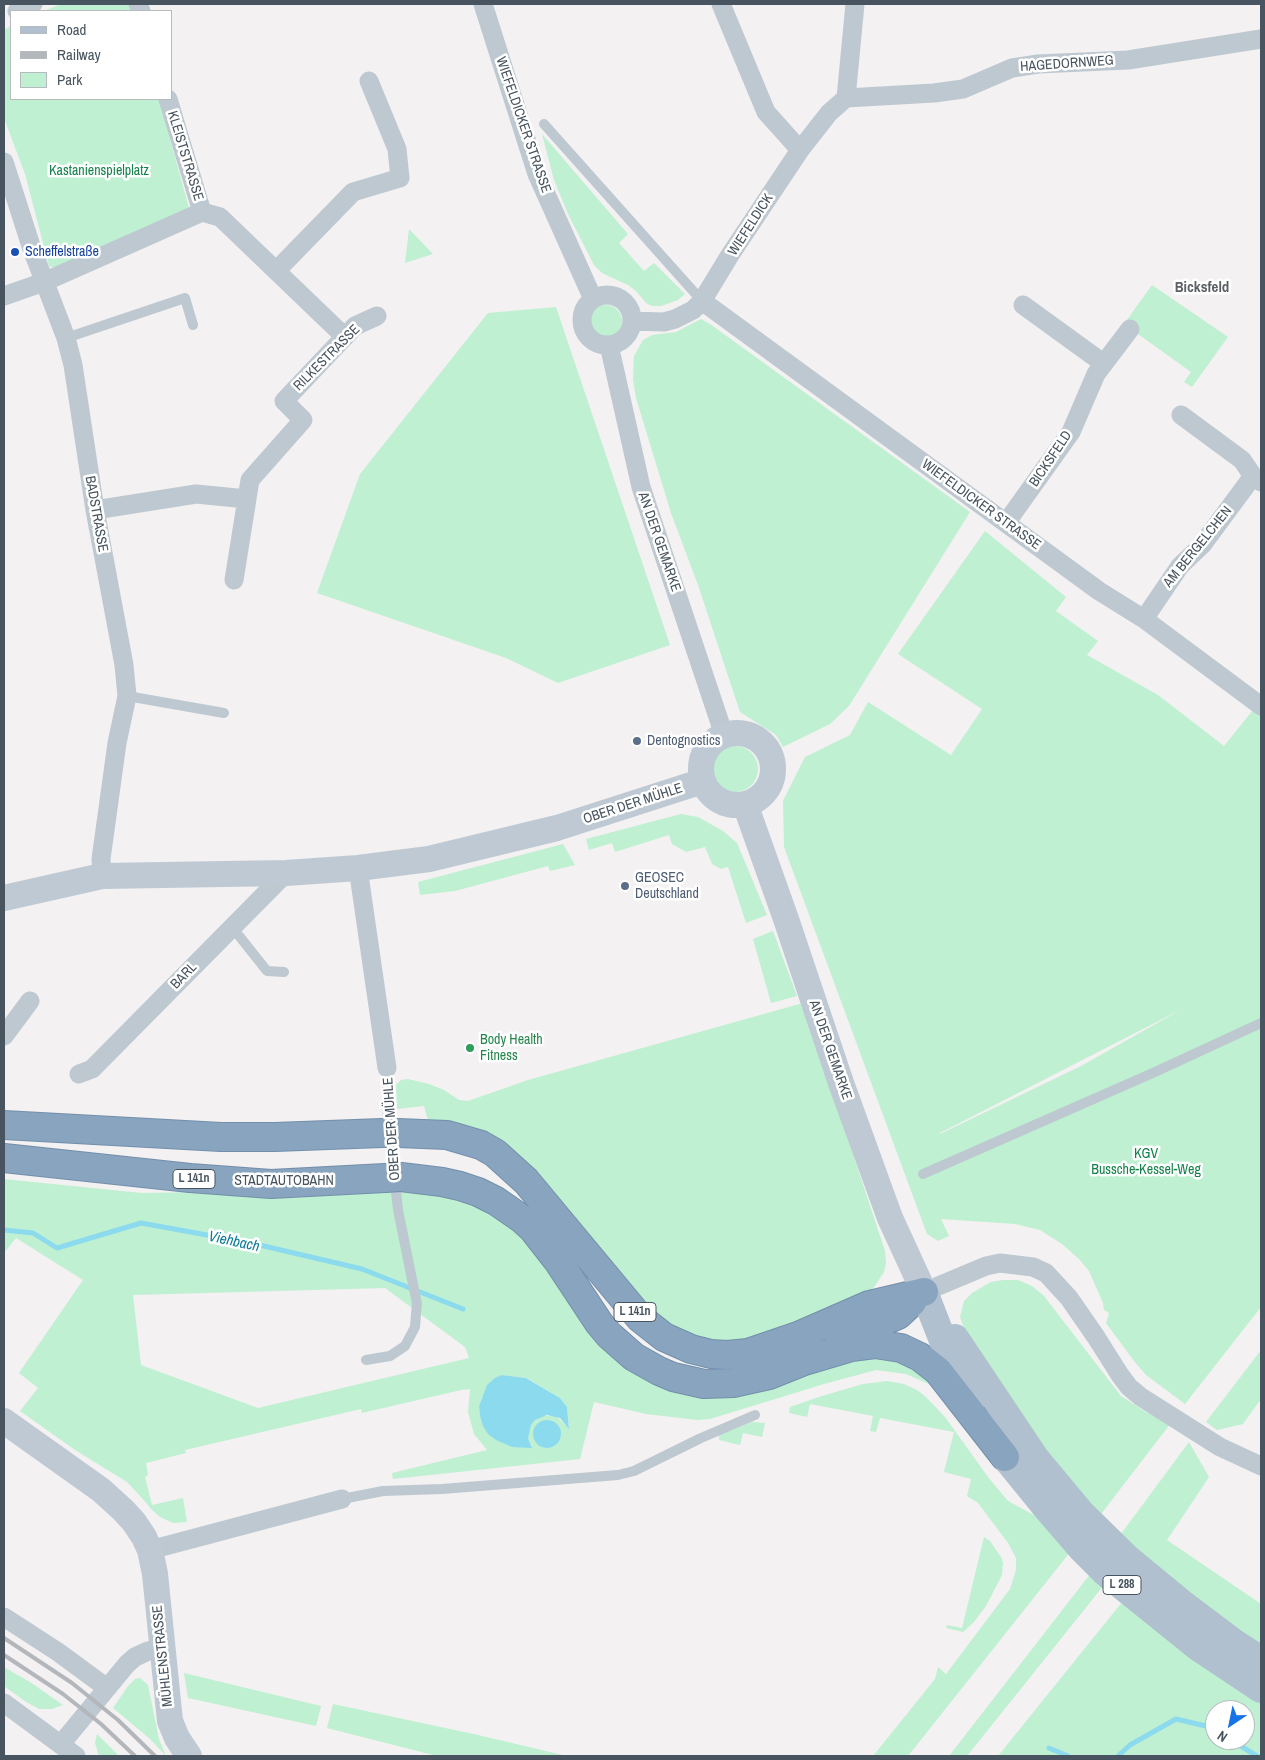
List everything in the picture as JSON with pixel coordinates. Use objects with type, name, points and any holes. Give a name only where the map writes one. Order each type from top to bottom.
[{"type":"highway","name":"L 141n","points":[[4,1125],[221,1138],[390,1133],[447,1135],[481,1145],[495,1153],[526,1181],[640,1318],[653,1330],[690,1349],[711,1354],[727,1355],[748,1352],[798,1336],[869,1305],[924,1292]]},
{"type":"highway","name":"STADTAUTOBAHN","points":[[4,1158],[190,1178],[271,1184],[393,1178],[442,1182],[468,1189],[496,1202],[522,1219],[558,1261],[594,1316],[609,1335],[634,1357],[659,1372],[704,1384],[727,1384],[753,1380],[804,1361]]},
{"type":"highway","points":[[804,1361],[837,1340],[898,1315],[924,1292]]},
{"type":"highway","name":"L 288","points":[[804,1361],[862,1345],[888,1345],[912,1352],[938,1371],[1005,1457]]},
{"type":"main road","name":"L 288","points":[[924,1292],[954,1370],[1005,1457],[1082,1549],[1106,1572],[1198,1647],[1261,1689]]},
{"type":"main road","name":"L 288","points":[[924,1292],[1036,1459],[1081,1513],[1128,1558],[1184,1605],[1233,1642],[1261,1660]]},
{"type":"street","points":[[19,10],[33,4]]},
{"type":"street","name":"WIEFELDICKER STRASSE","points":[[483,4],[537,174],[593,300]]},
{"type":"street","points":[[721,4],[766,112],[800,150]]},
{"type":"street","points":[[846,98],[854,4]]},
{"type":"street","name":"HAGEDORNWEG","points":[[846,98],[934,93],[963,89],[1012,68],[1038,64],[1128,60],[1261,39]]},
{"type":"street","points":[[276,271],[353,192],[400,178],[397,149],[368,81]]},
{"type":"street","name":"WIEFELDICK","points":[[702,301],[730,255],[800,150],[829,113],[846,98]]},
{"type":"street","name":"KLEISTSTRASSE","points":[[168,100],[202,212]]},
{"type":"street","name":"BADSTRASSE","points":[[4,162],[44,282],[66,338],[73,365],[95,510],[124,665],[127,696],[101,859],[102,876]]},
{"type":"street","points":[[4,296],[44,282],[202,212],[220,217],[345,337]]},
{"type":"street","points":[[600,296],[615,296],[628,307],[632,320],[631,328],[627,335],[617,343],[609,345],[591,338],[586,333],[583,325],[583,316],[586,308],[593,300],[600,296]]},
{"type":"street","points":[[632,320],[664,322],[675,319],[692,310],[702,301]]},
{"type":"street","name":"WIEFELDICKER STRASSE","points":[[702,301],[1099,591],[1144,619],[1261,706]]},
{"type":"street","points":[[1023,305],[1103,363]]},
{"type":"street","name":"RILKESTRASSE","points":[[234,580],[250,480],[304,420],[284,401],[355,326],[377,316]]},
{"type":"street","name":"BICKSFELD","points":[[1006,523],[1071,432],[1096,374],[1130,329]]},
{"type":"street","name":"AN DER GEMARKE","points":[[609,345],[641,487],[724,735]]},
{"type":"street","name":"AM BERGELCHEN","points":[[1144,619],[1180,566],[1202,545],[1257,479],[1242,460],[1181,416]]},
{"type":"street","points":[[95,510],[196,494],[247,499]]},
{"type":"street","points":[[740,732],[750,734],[766,747],[772,757],[771,779],[766,788],[760,796],[745,804],[735,805],[720,800],[707,789],[703,781],[700,768],[703,756],[707,748],[716,739],[724,735],[740,732]]},
{"type":"street","name":"OBER DER MÜHLE","points":[[4,898],[102,876],[286,873],[358,868],[429,859],[557,828],[703,781]]},
{"type":"street","name":"AN DER GEMARKE","points":[[745,804],[841,1083],[884,1200],[924,1292]]},
{"type":"street","name":"OBER DER MÜHLE","points":[[358,868],[387,1068]]},
{"type":"street","name":"BARL","points":[[79,1074],[92,1069],[286,873]]},
{"type":"street","points":[[4,1036],[30,1001]]},
{"type":"street","points":[[924,1292],[986,1266],[1000,1263],[1033,1267],[1046,1273],[1069,1298],[1129,1387],[1141,1397],[1220,1447],[1261,1466]]},
{"type":"street","name":"MÜHLENSTRASSE","points":[[5,1424],[101,1490],[119,1505],[134,1522],[150,1550],[155,1574],[170,1721],[177,1738],[190,1756]]},
{"type":"street","points":[[150,1550],[342,1499]]},
{"type":"street","points":[[4,1617],[58,1652],[107,1688]]},
{"type":"street","points":[[61,1744],[127,1664],[135,1657],[148,1651],[162,1648]]},
{"type":"street","points":[[4,1703],[76,1756]]},
{"type":"lane","name":"WIEFELDICKER STRASSE","points":[[544,124],[702,301]]},
{"type":"lane","points":[[66,338],[185,298],[194,325]]},
{"type":"lane","points":[[127,696],[224,713]]},
{"type":"lane","points":[[232,927],[267,970],[284,972]]},
{"type":"lane","points":[[923,1174],[1155,1072],[1261,1023]]},
{"type":"lane","name":"OBER DER MÜHLE","points":[[366,1360],[390,1356],[405,1346],[414,1326],[417,1304],[398,1210],[388,1108],[387,1068]]},
{"type":"lane","points":[[342,1499],[383,1491],[442,1489],[618,1475],[634,1472],[701,1438],[756,1415]]},
{"type":"green space","points":[[61,4],[130,4],[132,10],[46,10]]},
{"type":"green space","name":"Kastanienspielplatz","points":[[10,27],[10,100],[159,100],[189,208],[54,268],[49,266],[25,174],[4,118],[4,30]]},
{"type":"green space","points":[[542,134],[628,234],[619,243],[644,271],[654,263],[685,294],[678,300],[661,306],[652,306],[646,303],[628,285],[602,273],[594,265],[568,214],[554,180]]},
{"type":"green space","points":[[409,229],[433,254],[405,263]]},
{"type":"green space","points":[[1152,285],[1228,337],[1192,387],[1184,382],[1191,372],[1124,324]]},
{"type":"green space","points":[[606,305],[612,306],[617,310],[621,315],[621,327],[617,332],[612,336],[606,337],[600,336],[595,332],[591,327],[590,321],[591,315],[595,310],[600,306]]},
{"type":"green space","points":[[556,307],[670,645],[558,683],[506,658],[317,593],[360,474],[488,313]]},
{"type":"green space","points":[[701,319],[970,512],[849,706],[830,724],[783,747],[776,735],[740,712],[698,585],[671,513],[636,398],[633,380],[634,356],[643,340],[652,335],[676,332]]},
{"type":"green space","name":"KGV Bussche-Kessel-Weg","points":[[985,531],[1066,597],[1056,611],[1098,641],[1087,655],[1158,695],[1224,746],[1253,710],[1261,716],[1261,1307],[1185,1404],[1146,1375],[1134,1361],[1106,1323],[1109,1313],[1104,1310],[1103,1303],[1089,1271],[1062,1244],[1040,1230],[1015,1224],[941,1219],[949,1236],[938,1241],[927,1234],[784,847],[783,801],[805,757],[850,735],[868,702],[951,755],[982,709],[898,654]],"holes":[[[1182,1009],[1081,1066],[940,1134]]]},
{"type":"green space","points":[[730,746],[740,746],[752,752],[757,760],[757,778],[752,786],[744,791],[730,792],[722,789],[715,782],[712,774],[712,764],[715,756],[722,749]]},
{"type":"green space","points":[[681,814],[698,817],[723,831],[737,843],[767,915],[746,923],[728,867],[721,869],[712,864],[705,847],[686,852],[672,844],[669,835],[615,852],[612,843],[589,850],[586,839]]},
{"type":"green space","points":[[563,844],[575,865],[550,871],[548,866],[455,891],[420,895],[418,882]]},
{"type":"green space","points":[[773,931],[797,996],[771,1003],[753,939]]},
{"type":"green space","points":[[803,1003],[885,1251],[886,1263],[884,1272],[870,1293],[737,1346],[666,1330],[518,1159],[429,1124],[424,1106],[397,1109],[396,1085],[401,1080],[408,1079],[429,1084],[444,1090],[459,1100],[468,1101],[528,1080]]},
{"type":"green space","points":[[4,1179],[142,1193],[386,1189],[454,1194],[512,1224],[663,1385],[859,1353],[914,1363],[948,1398],[929,1384],[906,1374],[876,1370],[710,1419],[697,1420],[646,1414],[594,1402],[580,1459],[393,1479],[392,1473],[487,1450],[474,1434],[468,1412],[470,1389],[461,1390],[362,1413],[361,1409],[185,1450],[186,1453],[146,1463],[148,1475],[145,1477],[152,1505],[183,1498],[187,1522],[173,1523],[160,1517],[152,1510],[127,1482],[75,1450],[20,1411],[38,1388],[19,1373],[83,1280],[16,1238],[4,1253]],"holes":[[[385,1288],[465,1347],[469,1358],[258,1408],[141,1365],[133,1295]],[[502,1375],[527,1378],[560,1398],[567,1407],[569,1428],[556,1416],[542,1416],[535,1420],[528,1432],[528,1438],[532,1447],[480,1416],[479,1406],[482,1397]],[[549,1420],[553,1422],[561,1433],[561,1437],[553,1447],[544,1448],[536,1443],[534,1429],[540,1422]]]},
{"type":"green space","points":[[1018,1280],[1032,1286],[1044,1296],[1121,1396],[1146,1412],[1171,1423],[1098,1518],[1055,1471],[984,1365],[964,1328],[960,1317],[964,1301],[972,1293],[991,1282]]},
{"type":"green space","points":[[1261,1350],[1261,1399],[1243,1424],[1217,1430],[1206,1422]]},
{"type":"green space","points":[[887,1381],[904,1384],[926,1397],[945,1417],[988,1477],[1008,1501],[1043,1520],[1071,1551],[908,1756],[873,1756],[935,1679],[938,1667],[946,1674],[1010,1589],[1016,1570],[1016,1558],[1008,1543],[978,1503],[967,1496],[971,1479],[944,1472],[954,1432],[880,1418],[876,1432],[870,1431],[873,1416],[810,1404],[807,1417],[789,1413],[790,1407],[822,1396],[863,1384]]},
{"type":"green space","points":[[752,1422],[765,1423],[762,1437],[743,1433],[740,1445],[719,1440],[719,1435]]},
{"type":"green space","points":[[1189,1442],[1209,1477],[1167,1540],[1261,1604],[1261,1650],[1118,1538]]},
{"type":"green space","points":[[984,1537],[990,1541],[1001,1557],[1003,1563],[1002,1575],[986,1606],[974,1622],[963,1632],[946,1628],[947,1625],[962,1628]]},
{"type":"green space","points":[[1091,1573],[1104,1585],[967,1756],[949,1756]]},
{"type":"green space","points":[[1123,1601],[1261,1701],[1261,1756],[998,1756]]},
{"type":"green space","points":[[4,1667],[63,1705],[52,1709],[39,1709],[26,1702],[4,1686]]},
{"type":"green space","points":[[184,1673],[321,1706],[316,1726],[188,1698]]},
{"type":"green space","points":[[140,1678],[148,1685],[159,1739],[166,1756],[150,1739],[113,1708],[128,1686],[135,1679]]},
{"type":"green space","points":[[333,1704],[567,1756],[437,1756],[327,1728]]},
{"type":"green space","points":[[97,1734],[119,1756],[99,1756],[95,1743]]},
{"type":"water","points":[[502,1375],[526,1378],[560,1398],[567,1407],[569,1429],[560,1418],[547,1415],[535,1420],[531,1425],[528,1438],[532,1448],[512,1447],[488,1434],[483,1426],[479,1406],[487,1385]]},
{"type":"water","points":[[547,1420],[557,1424],[561,1434],[557,1444],[547,1448],[537,1444],[533,1434],[537,1424]]},
{"type":"waterway","name":"Viehbach","points":[[4,1230],[33,1233],[57,1248],[141,1223],[251,1243],[362,1269],[463,1309]]},
{"type":"waterway","name":"Viehbach","points":[[1118,1756],[1130,1745],[1176,1719],[1205,1726]]},
{"type":"waterway","name":"Viehbach","points":[[1049,1748],[1068,1756]]},
{"type":"waterway","name":"Viehbach","points":[[1247,1750],[1257,1756]]},
{"type":"railway","points":[[4,1638],[72,1683],[118,1720],[155,1756]]},
{"type":"railway","points":[[4,1655],[63,1694],[101,1724],[135,1756]]},
{"type":"place","name":"Scheffelstraße","points":[[15,252]]},
{"type":"place","name":"Dentognostics","points":[[637,741]]},
{"type":"place","name":"GEOSEC Deutschland","points":[[625,886]]},
{"type":"place","name":"Body Health Fitness","points":[[470,1048]]},
{"type":"district","name":"Bicksfeld","points":[[1202,288]]}]
